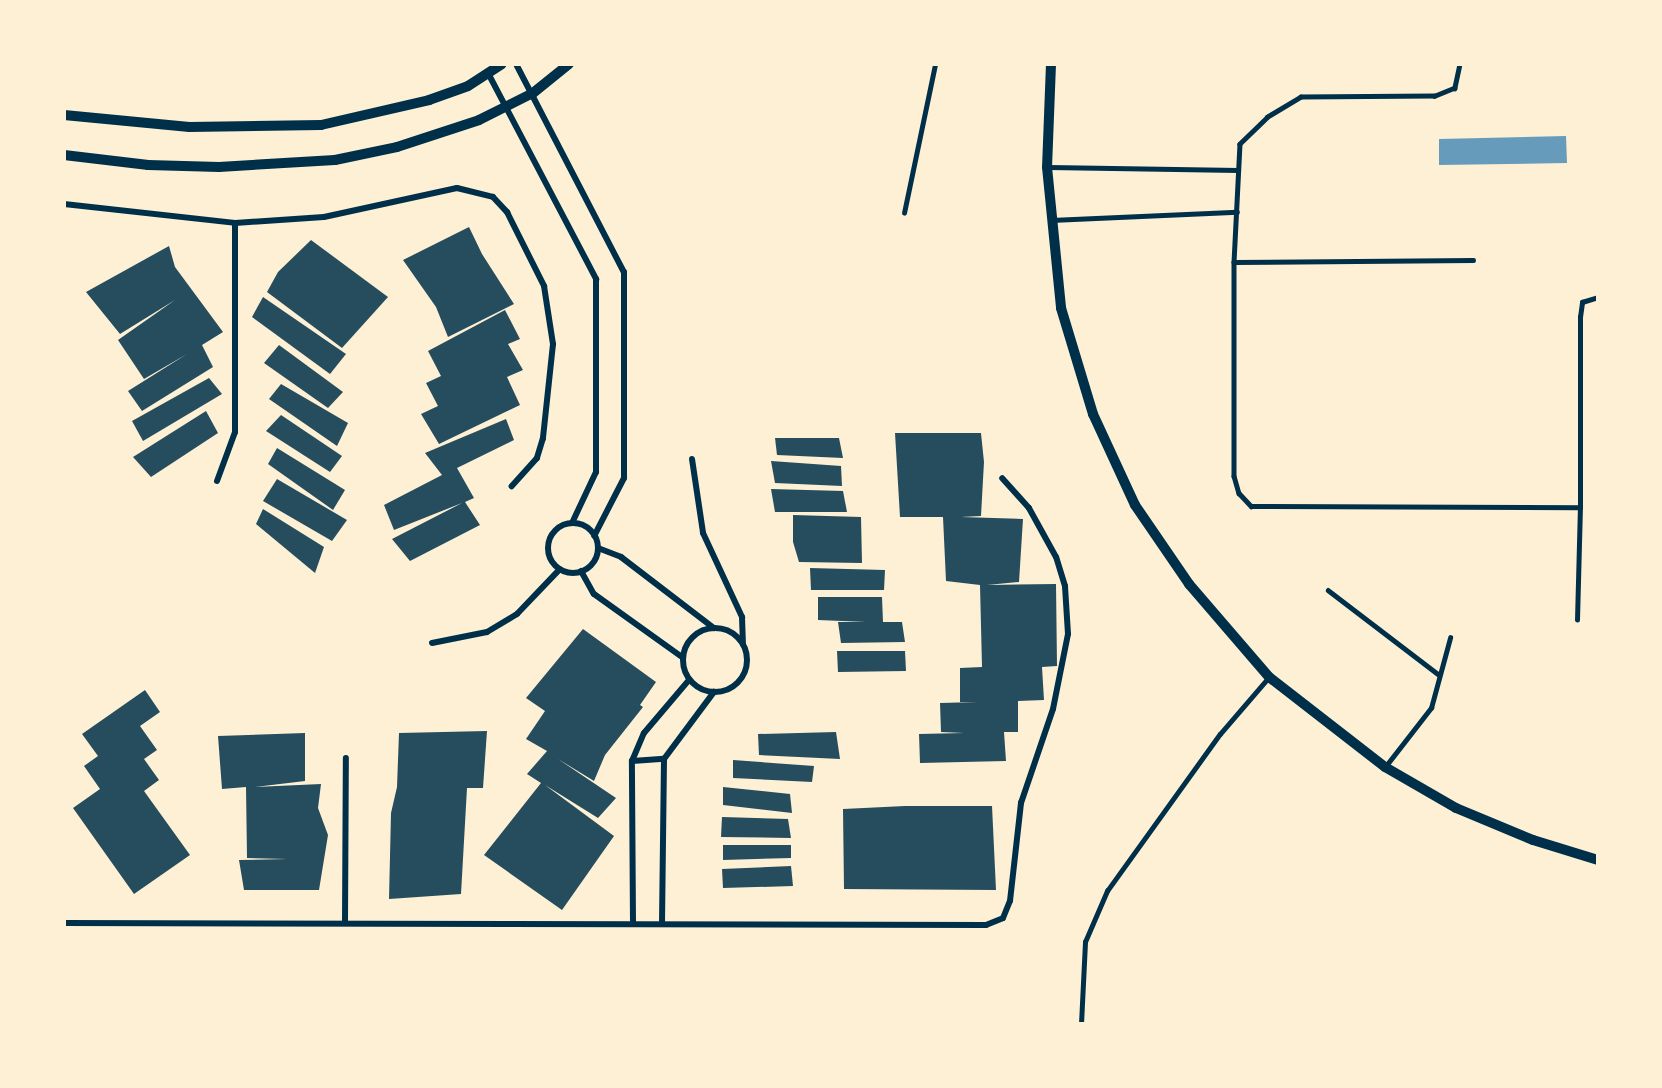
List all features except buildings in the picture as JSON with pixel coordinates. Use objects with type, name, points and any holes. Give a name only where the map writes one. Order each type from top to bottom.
[{"type":"street","points":[[64,115],[189,127],[321,125],[429,100],[488,74],[502,64]]},
{"type":"street","points":[[516,64],[624,272],[624,478],[594,536]]},
{"type":"street","points":[[64,155],[148,165],[287,166],[397,147],[479,120],[533,93],[569,64]]},
{"type":"street","points":[[1051,64],[1047,167],[1061,308],[1086,399],[1130,495],[1189,584],[1269,677],[1385,767],[1456,808],[1533,840],[1598,860]]},
{"type":"street","points":[[488,74],[508,105],[596,279],[596,472],[572,523]]},
{"type":"street","points":[[64,204],[236,223],[324,217],[457,188],[493,197],[512,220],[544,286],[553,344],[543,438],[537,458],[512,486]]},
{"type":"street","points":[[217,481],[236,432],[236,223]]},
{"type":"street","points":[[581,571],[594,594],[682,657],[690,680],[699,689],[714,692],[731,689],[740,681],[748,661],[743,646],[742,617],[703,532],[692,459]]},
{"type":"street","points":[[64,923],[662,922],[986,925],[1003,918],[1010,901],[1021,803],[1055,700],[1068,634],[1065,586],[1056,557],[1029,508],[1002,478]]},
{"type":"street","points":[[572,523],[586,527],[594,536],[598,548],[592,563],[581,571],[560,569],[549,555],[550,538],[561,526],[572,523]]},
{"type":"street","points":[[598,548],[621,557],[714,628],[734,634],[743,646]]},
{"type":"street","points":[[432,643],[487,632],[517,614],[560,569]]},
{"type":"street","points":[[682,657],[690,639],[714,628]]},
{"type":"street","points":[[633,922],[632,761],[644,733],[690,680]]},
{"type":"street","points":[[662,922],[664,759],[714,692]]},
{"type":"street","points":[[345,922],[346,758]]},
{"type":"street","points":[[632,761],[664,759]]},
{"type":"lane","points":[[904,213],[935,64]]},
{"type":"lane","points":[[1460,64],[1455,88],[1435,96],[1301,97],[1268,117],[1240,144],[1234,262],[1234,476],[1239,493],[1251,506],[1580,507]]},
{"type":"lane","points":[[1047,167],[1238,170]]},
{"type":"lane","points":[[1052,220],[1237,212]]},
{"type":"lane","points":[[1234,262],[1473,260]]},
{"type":"lane","points":[[1577,620],[1580,507],[1580,317],[1582,302],[1598,297]]},
{"type":"lane","points":[[1328,590],[1438,674]]},
{"type":"lane","points":[[1385,767],[1431,708],[1438,674],[1450,638]]},
{"type":"lane","points":[[1081,1023],[1085,942],[1107,891],[1220,734],[1269,677]]},
{"type":"water","points":[[1566,136],[1567,163],[1439,165],[1439,139]]}]
